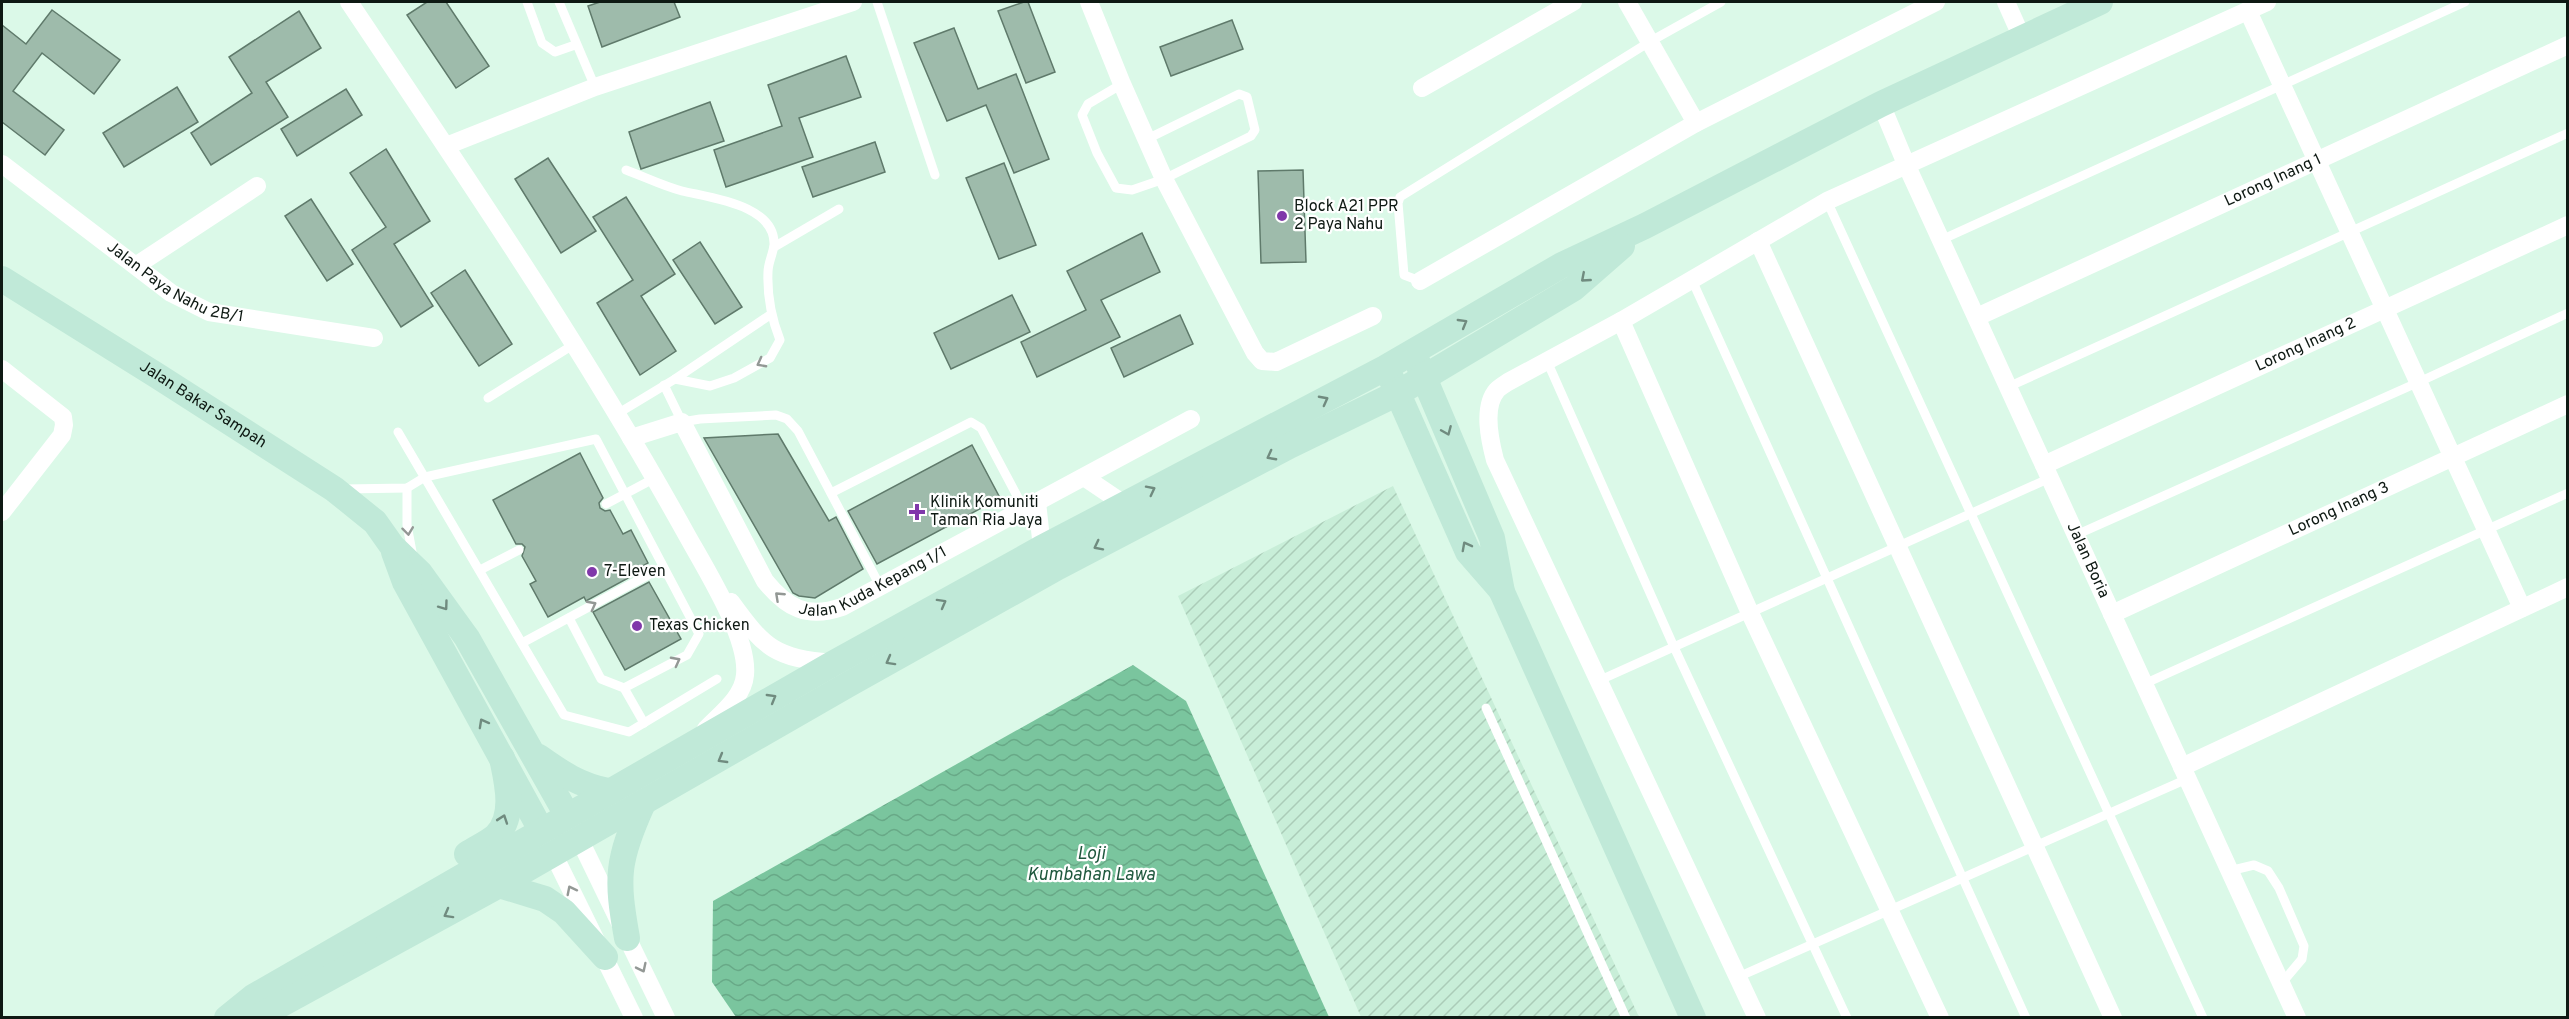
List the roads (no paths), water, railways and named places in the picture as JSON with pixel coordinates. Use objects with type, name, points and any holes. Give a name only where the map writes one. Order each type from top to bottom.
[{"type":"main road","points":[[254,1007],[608,791],[1042,548],[1385,368],[1562,265],[1645,226],[1881,104],[2100,2]]},
{"type":"main road","points":[[227,1017],[254,1007],[499,885],[1058,567],[1291,445],[1398,393],[1574,288],[1645,226]]},
{"type":"main road","name":"Jalan Bakar Sampah","points":[[2,279],[334,489],[375,522],[392,546],[420,573],[467,638],[567,815]]},
{"type":"main road","points":[[1412,353],[1492,538],[1503,592],[1693,1017]]},
{"type":"main road","points":[[1385,368],[1468,552],[1503,592]]},
{"type":"main road","name":"Jalan Bakar Sampah","points":[[392,546],[405,582],[542,830]]},
{"type":"main road","points":[[531,751],[575,781],[608,791]]},
{"type":"main road","points":[[254,1007],[281,972],[330,938],[496,836],[504,819],[509,796],[502,758]]},
{"type":"main road","points":[[627,938],[619,893],[620,863],[628,836],[643,803]]},
{"type":"main road","points":[[499,885],[544,900],[564,912],[605,957]]},
{"type":"street","points":[[349,2],[446,146],[631,438],[699,556],[731,618],[741,645],[745,675],[740,691],[732,703],[688,746]]},
{"type":"street","points":[[446,146],[595,87],[853,2]]},
{"type":"street","points":[[1089,2],[1164,179],[1255,353],[1263,361],[1276,362],[1373,316]]},
{"type":"street","points":[[1422,88],[1573,2]]},
{"type":"street","points":[[1627,2],[1696,123]]},
{"type":"street","points":[[1420,281],[1696,123],[1936,2]]},
{"type":"street","points":[[2006,2],[2022,38]]},
{"type":"street","points":[[1757,1017],[1495,460],[1491,447],[1489,410],[1491,400],[1497,390],[1827,201],[2268,2]]},
{"type":"street","points":[[2248,10],[2522,608]]},
{"type":"street","name":"Lorong Inang 1","points":[[1977,317],[2568,45]]},
{"type":"street","name":"Jalan Boria","points":[[1881,104],[1906,164],[2296,1017]]},
{"type":"street","name":"Jalan Paya Nahu 2B/1","points":[[2,164],[171,293],[209,312],[374,338]]},
{"type":"street","points":[[136,265],[257,186]]},
{"type":"street","name":"Lorong Inang 2","points":[[2047,472],[2385,309],[2568,225]]},
{"type":"street","points":[[1758,242],[2113,1017]]},
{"type":"street","points":[[1621,321],[1750,613],[1940,1017]]},
{"type":"street","points":[[2,369],[63,417],[64,426],[62,435],[3,506]]},
{"type":"street","name":"Lorong Inang 3","points":[[2112,614],[2568,404]]},
{"type":"street","name":"Jalan Kuda Kepang 1/1","points":[[681,422],[765,581],[778,597],[798,609],[816,612],[829,611],[880,586],[1191,419]]},
{"type":"street","points":[[631,438],[681,422]]},
{"type":"street","points":[[1084,477],[1124,504]]},
{"type":"street","points":[[1030,505],[1042,548]]},
{"type":"street","points":[[699,556],[757,637],[772,650],[806,661],[834,663]]},
{"type":"street","points":[[2185,773],[2568,587]]},
{"type":"street","points":[[567,815],[666,1017]]},
{"type":"street","points":[[542,830],[634,1017]]},
{"type":"lane","points":[[527,2],[542,43],[555,52],[575,45]]},
{"type":"lane","points":[[558,2],[595,87]]},
{"type":"lane","points":[[877,2],[935,176]]},
{"type":"lane","points":[[1420,281],[1404,275],[1398,203],[1400,197],[1651,41],[1720,2]]},
{"type":"lane","points":[[1941,240],[2465,2]]},
{"type":"lane","points":[[1122,84],[1088,104],[1082,115],[1097,153],[1116,188],[1132,190],[1164,179],[1251,136],[1255,130],[1247,97],[1239,93],[1147,139]]},
{"type":"lane","points":[[2008,387],[2568,133]]},
{"type":"lane","points":[[626,170],[683,191],[721,199],[752,211],[767,224],[773,234],[774,247],[768,270],[770,315],[780,340],[770,358],[734,378],[710,386],[675,379]]},
{"type":"lane","points":[[1827,201],[2203,1017]]},
{"type":"lane","points":[[774,247],[839,209]]},
{"type":"lane","points":[[1692,280],[1825,579],[2026,1017]]},
{"type":"lane","points":[[2076,535],[2568,313]]},
{"type":"lane","points":[[616,414],[675,379],[770,315]]},
{"type":"lane","points":[[488,398],[573,345]]},
{"type":"lane","points":[[1547,361],[1674,647],[1847,1017]]},
{"type":"lane","points":[[664,385],[681,422],[776,415],[787,419],[798,431],[880,586]]},
{"type":"lane","points":[[831,493],[971,422],[981,428],[1030,505]]},
{"type":"lane","points":[[398,432],[564,715],[629,732],[717,679]]},
{"type":"lane","points":[[334,489],[407,488],[425,477],[596,440],[699,634],[687,655],[624,688]]},
{"type":"lane","points":[[1598,681],[1972,513],[2047,472]]},
{"type":"lane","points":[[606,504],[655,478]]},
{"type":"lane","points":[[407,488],[406,506],[410,543],[420,573]]},
{"type":"lane","points":[[2144,684],[2568,493]]},
{"type":"lane","points":[[480,570],[519,550]]},
{"type":"lane","points":[[522,643],[663,567]]},
{"type":"lane","points":[[569,618],[601,679],[624,688],[644,723]]},
{"type":"lane","points":[[1486,708],[1626,1017]]},
{"type":"lane","points":[[1738,977],[2109,813],[2185,773]]},
{"type":"lane","points":[[2229,871],[2254,865],[2268,871],[2279,888],[2304,946],[2302,959],[2282,984]]},
{"type":"water","name":"Loji Kumbahan Lawa","points":[[1133,665],[1186,701],[1329,1017],[736,1017],[712,982],[713,901]]},
{"type":"place","name":"Block A21 PPR 2 Paya Nahu","points":[[1282,216]]},
{"type":"place","name":"Klinik Komuniti Taman Ria Jaya","points":[[917,512]]},
{"type":"place","name":"7-Eleven","points":[[592,572]]},
{"type":"place","name":"Texas Chicken","points":[[637,626]]}]
